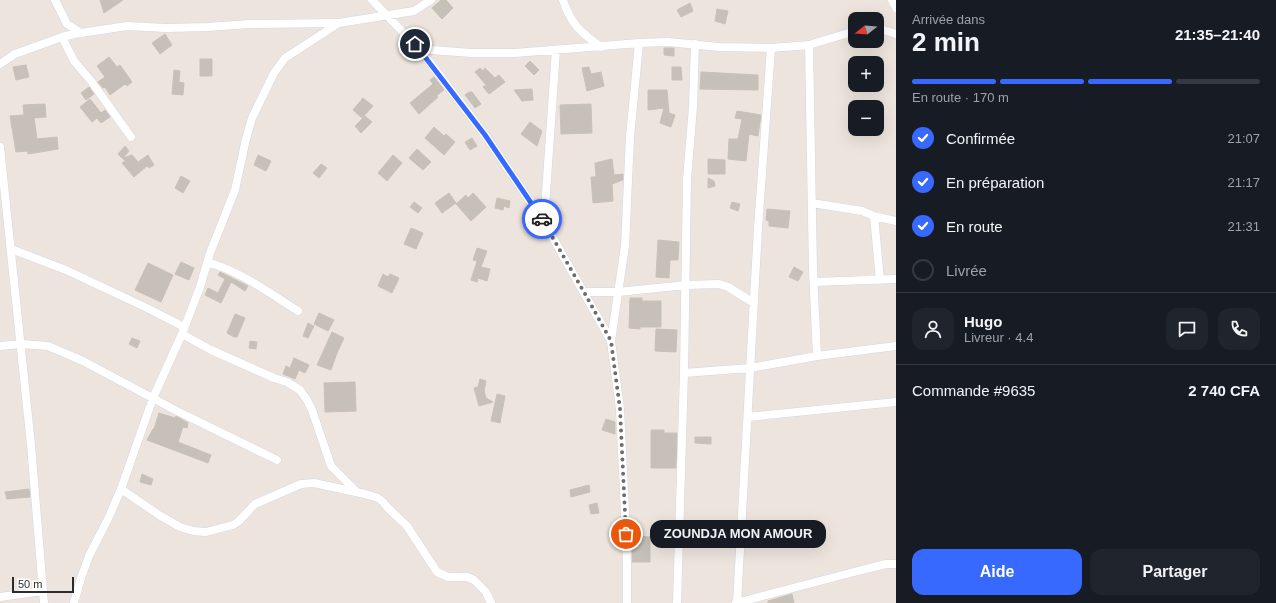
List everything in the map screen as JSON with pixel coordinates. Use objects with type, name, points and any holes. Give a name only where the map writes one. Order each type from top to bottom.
[{"type":"street","points":[[55,0],[67,24],[81,33]]},
{"type":"street","points":[[372,0],[418,49],[485,135],[544,222],[611,341]]},
{"type":"street","points":[[0,64],[15,54],[62,37],[127,26],[166,28],[249,24],[339,23],[414,11],[431,0]]},
{"type":"street","points":[[563,0],[574,24],[581,33],[601,47]]},
{"type":"street","points":[[892,0],[896,8]]},
{"type":"street","points":[[74,603],[89,556],[108,520],[121,489],[152,398],[183,331],[200,287],[207,262],[235,190],[252,118],[274,73],[285,58],[339,23]]},
{"type":"street","points":[[884,30],[896,34]]},
{"type":"street","points":[[418,49],[471,53],[515,53],[668,42],[719,47],[772,48],[809,45],[848,33]]},
{"type":"street","points":[[62,37],[74,62],[92,81],[131,136]]},
{"type":"street","points":[[627,603],[625,507],[620,409],[611,341],[625,246],[630,137],[639,43]]},
{"type":"street","points":[[677,603],[688,179],[693,107],[695,44]]},
{"type":"street","points":[[809,45],[817,356]]},
{"type":"street","points":[[772,48],[758,228],[737,603],[876,566],[896,564]]},
{"type":"street","points":[[544,222],[556,50]]},
{"type":"street","points":[[0,147],[31,445],[44,603]]},
{"type":"street","points":[[812,203],[862,211],[896,222]]},
{"type":"street","points":[[874,216],[880,280]]},
{"type":"street","points":[[11,249],[66,270],[147,308],[211,350],[286,382],[300,390],[312,410],[330,466],[357,492]]},
{"type":"street","points":[[207,262],[218,265],[239,275],[298,311]]},
{"type":"street","points":[[814,282],[896,279]]},
{"type":"street","points":[[584,292],[618,292],[686,285],[719,284],[728,287],[754,303]]},
{"type":"street","points":[[0,346],[21,344],[48,346],[83,361],[152,398],[277,460]]},
{"type":"street","points":[[684,373],[750,368],[817,356],[896,346]]},
{"type":"street","points":[[748,417],[896,402]]},
{"type":"street","points":[[121,489],[159,515],[180,527],[192,531],[206,532],[233,525],[239,521],[255,504],[301,484],[314,483],[378,498],[407,526],[437,572],[448,577],[467,577],[474,580],[486,592],[491,603]]},
{"type":"street","points":[[0,597],[43,590]]},
{"type":"building","points":[[100,0],[123,0],[104,13]]},
{"type":"building","points":[[441,0],[446,0],[453,8],[442,19],[432,8]]},
{"type":"building","points":[[690,3],[693,11],[681,17],[677,10]]},
{"type":"building","points":[[717,9],[728,11],[725,24],[715,21]]},
{"type":"building","points":[[165,34],[172,45],[160,54],[152,43]]},
{"type":"building","points":[[664,48],[674,48],[674,56],[664,55]]},
{"type":"building","points":[[109,57],[117,67],[120,65],[132,82],[127,86],[125,84],[110,95],[105,87],[103,88],[98,82],[105,77],[97,66]]},
{"type":"building","points":[[200,59],[212,59],[212,76],[200,76]]},
{"type":"building","points":[[530,61],[539,70],[534,75],[525,66]]},
{"type":"building","points":[[26,65],[29,77],[16,80],[13,67]]},
{"type":"building","points":[[589,67],[591,74],[601,72],[604,86],[587,91],[582,68]]},
{"type":"building","points":[[672,67],[681,67],[682,80],[672,80]]},
{"type":"building","points":[[480,68],[483,71],[485,68],[495,78],[499,75],[505,82],[489,94],[483,87],[486,85],[475,72]]},
{"type":"building","points":[[174,70],[180,71],[179,82],[184,83],[183,95],[172,94]]},
{"type":"building","points":[[701,72],[758,75],[758,90],[700,89]]},
{"type":"building","points":[[434,77],[444,90],[436,96],[438,97],[419,114],[410,103],[433,84],[430,80]]},
{"type":"building","points":[[89,87],[94,94],[86,100],[81,93]]},
{"type":"building","points":[[532,89],[533,100],[522,101],[514,90]]},
{"type":"building","points":[[648,90],[667,90],[669,113],[675,115],[671,127],[660,123],[664,108],[648,110]]},
{"type":"building","points":[[472,92],[481,104],[475,108],[465,95]]},
{"type":"building","points":[[363,98],[373,106],[362,118],[353,110]]},
{"type":"building","points":[[90,99],[101,113],[105,110],[110,117],[101,123],[97,118],[92,122],[80,107]]},
{"type":"building","points":[[45,104],[46,117],[34,118],[37,139],[57,137],[58,149],[28,154],[28,151],[16,152],[10,116],[24,115],[23,105]]},
{"type":"building","points":[[591,104],[592,133],[561,134],[560,105]]},
{"type":"building","points":[[737,111],[761,115],[758,136],[749,134],[746,161],[728,159],[729,139],[738,139],[742,119],[735,118]]},
{"type":"building","points":[[365,116],[372,122],[361,133],[355,126]]},
{"type":"building","points":[[530,122],[542,131],[537,146],[521,134]]},
{"type":"building","points":[[434,127],[444,136],[446,134],[455,142],[444,155],[425,138]]},
{"type":"building","points":[[472,138],[477,146],[470,150],[465,142]]},
{"type":"building","points":[[125,146],[129,151],[123,158],[132,155],[138,162],[148,155],[154,165],[149,168],[147,166],[134,177],[122,163],[125,161],[118,154]]},
{"type":"building","points":[[417,149],[431,162],[423,170],[409,158]]},
{"type":"building","points":[[258,155],[271,161],[266,171],[254,165]]},
{"type":"building","points":[[393,155],[402,163],[387,181],[378,173]]},
{"type":"building","points":[[612,159],[614,175],[623,174],[623,180],[612,184],[613,201],[593,203],[591,177],[596,177],[595,163]]},
{"type":"building","points":[[708,159],[725,160],[725,174],[708,174]]},
{"type":"building","points":[[321,164],[327,168],[319,178],[313,173]]},
{"type":"building","points":[[181,176],[190,181],[183,193],[175,188]]},
{"type":"building","points":[[708,178],[714,181],[715,186],[708,188]]},
{"type":"building","points":[[449,193],[456,203],[442,213],[435,203]]},
{"type":"building","points":[[473,193],[486,207],[471,221],[456,204],[466,195],[468,198]]},
{"type":"building","points":[[497,198],[510,201],[509,208],[504,206],[503,210],[495,208]]},
{"type":"building","points":[[414,202],[422,208],[418,213],[410,207]]},
{"type":"building","points":[[732,202],[740,204],[738,211],[730,208]]},
{"type":"building","points":[[767,209],[790,211],[788,228],[769,226],[769,221],[766,220]]},
{"type":"building","points":[[411,228],[423,233],[416,249],[404,244]]},
{"type":"building","points":[[658,240],[679,242],[678,260],[670,260],[669,278],[656,277]]},
{"type":"building","points":[[477,248],[487,251],[481,267],[490,269],[487,281],[478,278],[477,282],[471,280],[477,261],[473,260]]},
{"type":"building","points":[[181,262],[194,268],[189,280],[175,274]]},
{"type":"building","points":[[148,263],[173,275],[161,302],[135,290]]},
{"type":"building","points":[[794,267],[803,272],[798,281],[789,277]]},
{"type":"building","points":[[220,272],[248,286],[245,291],[231,282],[221,303],[205,295],[208,288],[218,293],[225,279],[218,275]]},
{"type":"building","points":[[383,274],[388,277],[390,274],[399,278],[392,293],[378,286]]},
{"type":"building","points":[[630,298],[642,298],[642,301],[661,301],[661,327],[640,327],[640,329],[629,328]]},
{"type":"building","points":[[319,313],[334,320],[328,331],[314,324]]},
{"type":"building","points":[[235,314],[245,318],[237,337],[227,333]]},
{"type":"building","points":[[308,323],[314,326],[308,338],[303,336]]},
{"type":"building","points":[[656,329],[677,330],[676,352],[655,351]]},
{"type":"building","points":[[332,332],[344,338],[331,370],[317,365]]},
{"type":"building","points":[[132,338],[140,341],[137,348],[129,344]]},
{"type":"building","points":[[250,341],[257,342],[256,349],[249,348]]},
{"type":"building","points":[[294,358],[309,365],[305,373],[299,370],[295,379],[283,374],[286,366],[290,368]]},
{"type":"building","points":[[480,379],[486,381],[484,391],[486,398],[493,402],[479,406],[474,388],[478,387]]},
{"type":"building","points":[[355,382],[356,411],[325,412],[324,383]]},
{"type":"building","points":[[497,394],[505,396],[500,423],[491,421]]},
{"type":"building","points":[[159,413],[175,418],[176,416],[188,423],[187,428],[183,427],[178,442],[211,455],[208,463],[147,440],[154,429]]},
{"type":"building","points":[[606,419],[615,422],[615,434],[602,430]]},
{"type":"building","points":[[651,430],[664,430],[664,433],[677,433],[676,468],[651,468]]},
{"type":"building","points":[[695,437],[711,437],[711,444],[695,443]]},
{"type":"building","points":[[142,474],[153,479],[151,485],[140,482]]},
{"type":"building","points":[[589,485],[590,492],[571,497],[570,490]]},
{"type":"building","points":[[29,489],[30,497],[7,499],[5,492]]},
{"type":"building","points":[[597,503],[599,513],[591,514],[589,505]]},
{"type":"building","points":[[633,536],[650,537],[650,562],[632,562]]},
{"type":"building","points":[[792,594],[794,603],[768,603],[768,601]]},
{"type":"way so far","points":[[542,219],[611,341],[620,409],[626,534]]},
{"type":"place","name":"ZOUNDJA MON AMOUR","points":[[626,534]]},
{"type":"route","points":[[415,44],[485,135],[542,219]]}]
